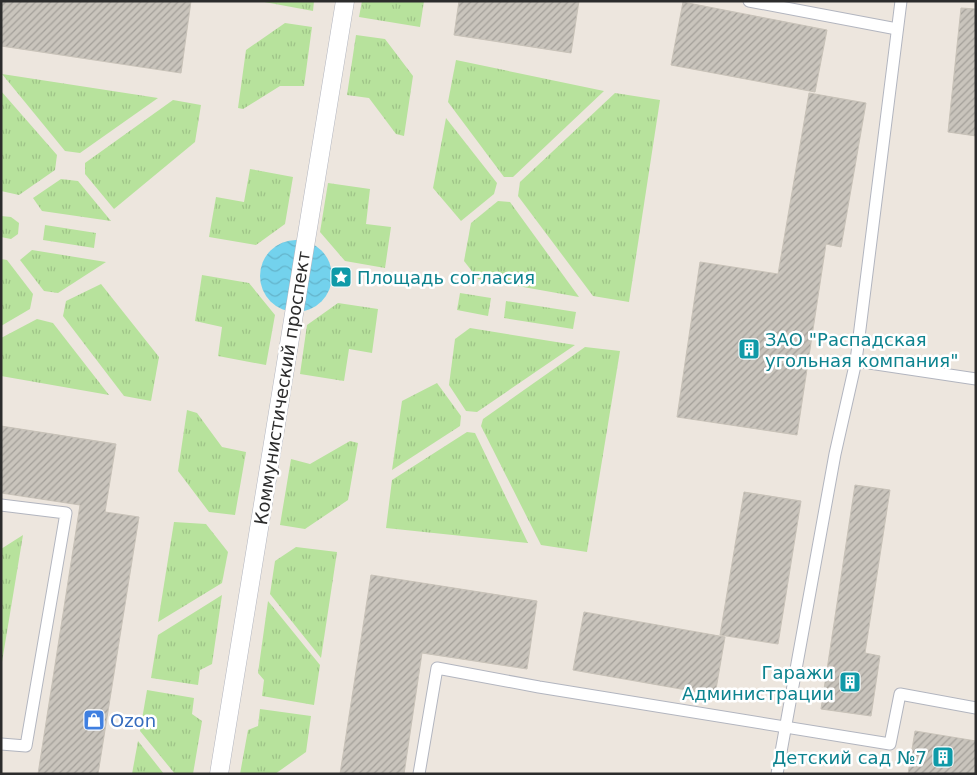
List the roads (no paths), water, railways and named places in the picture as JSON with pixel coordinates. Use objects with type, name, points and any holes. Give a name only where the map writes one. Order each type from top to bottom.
[{"type":"street","name":"Коммунистический проспект","points":[[219,774],[345,1]]},
{"type":"lane","points":[[749,1],[897,29]]},
{"type":"lane","points":[[777,774],[835,454],[856,361],[901,1]]},
{"type":"lane","points":[[856,361],[976,380]]},
{"type":"lane","points":[[1,505],[66,514],[26,746],[1,744]]},
{"type":"lane","points":[[419,774],[437,668],[539,687],[890,744],[900,694],[976,708]]},
{"type":"water","points":[[296,240],[316,246],[326,256],[332,276],[326,296],[316,306],[296,312],[276,306],[266,296],[260,276],[266,256],[276,246]]},
{"type":"place","name":"Площадь согласия","points":[[341,277]]},
{"type":"place","name":"ЗАО \"Распадская угольная компания\"","points":[[749,349]]},
{"type":"place","name":"Гаражи Администрации","points":[[850,682]]},
{"type":"place","name":"Ozon","points":[[94,720]]},
{"type":"place","name":"Детский сад №7","points":[[943,757]]}]
